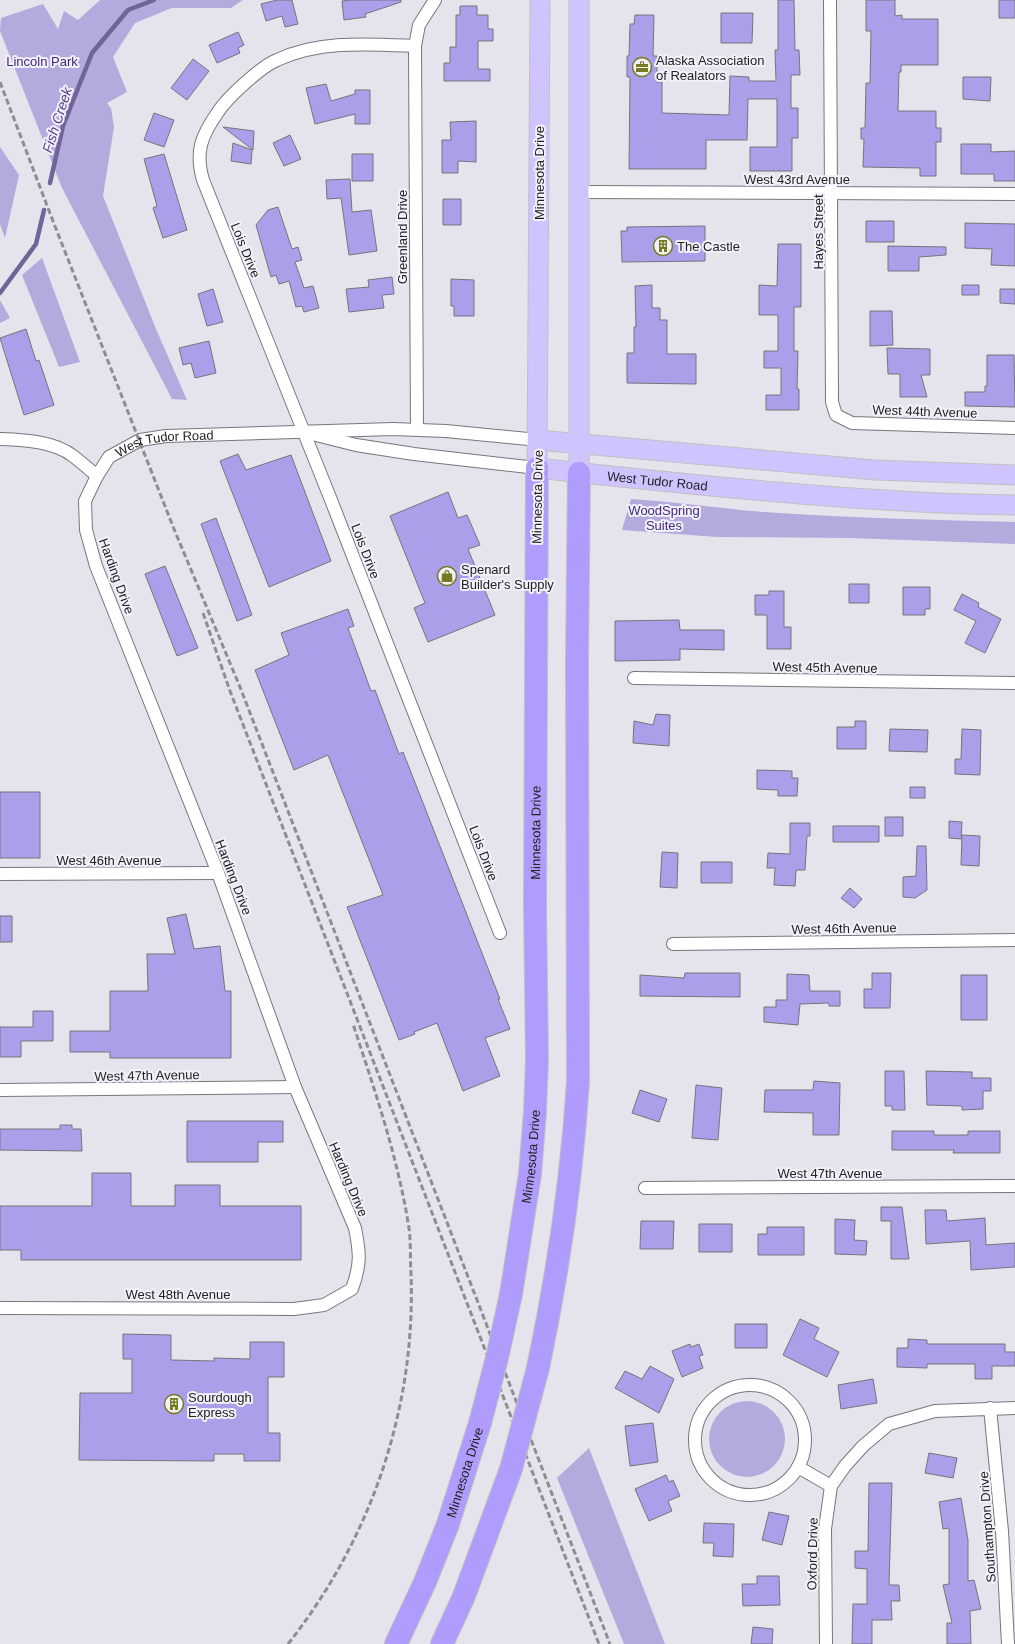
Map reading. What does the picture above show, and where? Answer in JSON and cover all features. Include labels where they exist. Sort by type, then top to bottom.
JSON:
[{"type":"highway","name":"Minnesota Drive","points":[[396,1644],[425,1582],[448,1524],[480,1424],[497,1358],[511,1294],[530,1174],[536,1096],[537,468]]},
{"type":"highway","points":[[442,1644],[467,1588],[511,1469],[538,1368],[558,1268],[574,1139],[578,1081],[577,652],[579,473]]},
{"type":"main road","name":"Minnesota Drive","points":[[537,468],[540,0]]},
{"type":"main road","points":[[579,0],[579,473]]},
{"type":"main road","name":"West Tudor Road","points":[[538,440],[875,470],[1015,475]]},
{"type":"main road","name":"West Tudor Road","points":[[537,468],[886,501],[965,505],[1015,505]]},
{"type":"street","name":"Greenland Drive","points":[[417,429],[415,46],[419,25],[435,0]]},
{"type":"street","name":"Hayes Street","points":[[830,0],[832,402],[836,415]]},
{"type":"street","name":"Lois Drive","points":[[415,46],[350,44],[327,46],[299,52],[276,60],[257,72],[221,107],[208,127],[201,144],[199,156],[200,168],[203,180],[500,933]]},
{"type":"street","name":"West 43rd Avenue","points":[[579,192],[1015,194]]},
{"type":"street","name":"West 44th Avenue","points":[[836,415],[852,423],[1015,428]]},
{"type":"street","name":"West Tudor Road","points":[[97,476],[109,457],[140,440],[166,436],[417,429],[538,440]]},
{"type":"street","name":"West Tudor Road","points":[[303,431],[356,445],[414,454],[537,468]]},
{"type":"street","points":[[0,439],[28,440],[47,444],[71,454],[97,476]]},
{"type":"street","name":"Harding Drive","points":[[97,476],[85,501],[86,530],[96,566],[218,873],[295,1087],[355,1228],[360,1250],[359,1271],[352,1289]]},
{"type":"street","name":"West 45th Avenue","points":[[634,678],[1015,683]]},
{"type":"street","name":"West 46th Avenue","points":[[0,874],[218,873]]},
{"type":"street","name":"West 46th Avenue","points":[[673,944],[1015,940]]},
{"type":"street","name":"West 47th Avenue","points":[[0,1090],[295,1087]]},
{"type":"street","name":"West 47th Avenue","points":[[645,1188],[1015,1186]]},
{"type":"street","name":"West 48th Avenue","points":[[0,1308],[294,1309],[324,1305],[352,1289]]},
{"type":"street","points":[[743,1386],[760,1386],[777,1392],[790,1402],[800,1417],[805,1433],[804,1451],[798,1467],[788,1480],[768,1492],[757,1495],[740,1494],[723,1488],[710,1478],[700,1464],[695,1447],[696,1430],[702,1414],[712,1400],[727,1390],[743,1386]]},
{"type":"street","name":"Southampton Drive","points":[[990,1408],[1002,1531],[1008,1644]]},
{"type":"street","name":"Oxford Drive","points":[[826,1644],[825,1529],[831,1486],[845,1466],[863,1446],[889,1424],[935,1411],[1015,1408]]},
{"type":"street","points":[[798,1467],[831,1486]]},
{"type":"green space","name":"Lincoln Park","points":[[100,0],[243,0],[231,8],[172,8],[135,23],[113,57],[127,92],[107,103],[111,108],[114,127],[103,196],[156,329],[187,400],[172,399],[62,188],[0,31],[1,18],[43,4],[58,29],[64,11],[78,20]]},
{"type":"green space","points":[[0,147],[19,175],[5,238],[0,224]]},
{"type":"green space","points":[[42,258],[80,362],[59,367],[22,275]]},
{"type":"green space","points":[[0,300],[10,318],[0,323]]},
{"type":"green space","name":"WoodSpring Suites","points":[[631,499],[779,513],[867,518],[1015,522],[1015,544],[850,538],[717,537],[622,530]]},
{"type":"green space","points":[[747,1401],[762,1404],[774,1412],[782,1424],[785,1439],[782,1454],[774,1466],[762,1474],[747,1477],[732,1474],[720,1466],[712,1454],[709,1439],[712,1424],[720,1412],[732,1404]]},
{"type":"green space","points":[[589,1448],[665,1644],[624,1644],[557,1478]]},
{"type":"building","points":[[277,0],[292,0],[298,24],[285,27],[282,16],[266,21],[261,4]]},
{"type":"building","points":[[401,0],[401,2],[365,14],[366,17],[344,20],[342,1]]},
{"type":"building","points":[[778,0],[794,0],[795,50],[799,50],[800,75],[791,75],[791,108],[798,108],[798,138],[792,138],[792,171],[750,171],[750,147],[777,147],[777,99],[748,99],[747,140],[706,140],[706,169],[629,169],[630,77],[627,77],[627,56],[629,56],[630,24],[634,24],[635,15],[654,15],[653,56],[657,56],[657,82],[662,82],[662,113],[729,115],[730,76],[749,77],[749,81],[776,81],[775,50],[778,50]]},
{"type":"building","points":[[866,0],[895,0],[895,16],[902,15],[902,19],[938,19],[938,65],[901,65],[901,72],[899,72],[898,111],[936,111],[936,128],[941,128],[941,142],[936,142],[936,176],[920,176],[920,168],[863,167],[864,139],[861,139],[861,128],[865,128],[866,83],[870,83],[871,31],[866,31]]},
{"type":"building","points":[[999,0],[1015,0],[1015,18],[999,18]]},
{"type":"building","points":[[460,6],[477,6],[477,15],[488,15],[488,29],[493,29],[493,41],[478,41],[478,69],[490,69],[490,81],[444,81],[444,63],[450,63],[450,47],[456,47],[456,15],[460,15]]},
{"type":"building","points":[[721,13],[753,13],[752,43],[721,43]]},
{"type":"building","points":[[238,32],[244,45],[238,48],[240,53],[217,63],[209,45]]},
{"type":"building","points":[[193,59],[209,71],[187,100],[171,88]]},
{"type":"building","points":[[963,77],[991,77],[990,101],[963,99]]},
{"type":"building","points":[[326,84],[331,101],[355,94],[355,90],[370,90],[370,124],[355,124],[355,114],[315,124],[306,88]]},
{"type":"building","points":[[154,113],[174,120],[164,147],[144,140]]},
{"type":"building","points":[[476,121],[476,162],[458,161],[458,173],[442,173],[442,140],[451,140],[450,122]]},
{"type":"building","points":[[223,127],[254,131],[253,150]]},
{"type":"building","points":[[290,135],[301,159],[284,166],[273,143]]},
{"type":"building","points":[[233,143],[252,150],[251,164],[231,161]]},
{"type":"building","points":[[961,144],[991,144],[991,152],[1015,151],[1015,181],[994,181],[994,174],[961,174]]},
{"type":"building","points":[[164,154],[187,230],[163,238],[153,208],[157,206],[144,159]]},
{"type":"building","points":[[352,154],[373,154],[373,181],[352,181]]},
{"type":"building","points":[[350,179],[352,212],[371,210],[377,251],[349,255],[341,198],[327,199],[326,180]]},
{"type":"building","points":[[443,199],[461,199],[461,225],[443,225]]},
{"type":"building","points":[[278,207],[292,249],[298,247],[302,260],[295,262],[304,288],[313,286],[319,308],[304,312],[302,306],[296,307],[289,281],[279,284],[276,275],[271,277],[256,225],[268,210]]},
{"type":"building","points":[[866,221],[894,221],[894,242],[866,242]]},
{"type":"building","points":[[965,223],[1015,224],[1015,266],[991,265],[992,249],[965,248]]},
{"type":"building","name":"The Castle","points":[[705,226],[705,261],[622,262],[621,231],[627,231],[627,227]]},
{"type":"building","points":[[778,244],[801,244],[801,307],[794,307],[794,351],[798,351],[797,389],[799,389],[799,410],[766,410],[766,395],[781,395],[781,368],[764,368],[764,351],[778,351],[778,315],[759,315],[759,285],[777,286]]},
{"type":"building","points":[[888,246],[946,247],[946,255],[919,257],[919,271],[888,271]]},
{"type":"building","points":[[392,277],[394,294],[382,295],[384,308],[349,312],[346,289],[369,287],[368,280]]},
{"type":"building","points":[[451,279],[474,280],[474,316],[454,316],[454,306],[451,306]]},
{"type":"building","points":[[652,285],[652,308],[660,308],[660,320],[667,320],[667,354],[696,354],[696,384],[627,383],[627,353],[634,353],[634,327],[636,327],[635,286]]},
{"type":"building","points":[[962,285],[979,285],[979,295],[962,295]]},
{"type":"building","points":[[213,289],[223,322],[207,326],[198,294]]},
{"type":"building","points":[[1000,289],[1015,289],[1015,304],[1000,303]]},
{"type":"building","points":[[870,311],[892,311],[893,345],[870,346]]},
{"type":"building","points":[[26,329],[36,361],[39,360],[54,405],[24,415],[0,338]]},
{"type":"building","points":[[209,341],[216,373],[195,378],[191,363],[183,365],[179,348]]},
{"type":"building","points":[[887,348],[930,349],[930,375],[921,375],[927,397],[900,397],[900,374],[888,374]]},
{"type":"building","points":[[987,355],[1014,355],[1015,407],[965,406],[965,392],[985,392],[985,386],[987,386]]},
{"type":"building","points":[[238,454],[246,470],[291,455],[331,561],[269,587],[220,461]]},
{"type":"building","name":"Spenard Builder's Supply","points":[[448,492],[458,518],[467,515],[480,545],[468,549],[495,615],[428,642],[414,608],[425,603],[390,516]]},
{"type":"building","points":[[216,518],[252,615],[237,621],[201,524]]},
{"type":"building","points":[[165,566],[198,648],[177,656],[145,574]]},
{"type":"building","points":[[849,584],[869,584],[869,603],[849,603]]},
{"type":"building","points":[[903,587],[930,587],[930,609],[925,609],[925,615],[903,615]]},
{"type":"building","points":[[769,591],[784,591],[784,627],[791,627],[791,649],[767,649],[767,615],[755,615],[755,595],[769,595]]},
{"type":"building","points":[[962,594],[979,603],[978,607],[1001,619],[985,653],[965,643],[976,621],[954,610]]},
{"type":"building","points":[[348,609],[354,626],[348,628],[371,691],[375,690],[399,754],[403,752],[500,999],[498,999],[510,1029],[485,1038],[500,1076],[463,1091],[437,1023],[399,1040],[347,907],[383,895],[328,755],[294,770],[255,670],[289,655],[281,633]]},
{"type":"building","points":[[679,620],[680,630],[724,630],[724,650],[680,649],[680,660],[615,661],[615,621]]},
{"type":"building","points":[[656,714],[670,715],[669,746],[633,743],[634,721],[653,725]]},
{"type":"building","points":[[855,721],[866,721],[866,749],[837,749],[837,727],[855,727]]},
{"type":"building","points":[[890,729],[928,730],[927,752],[889,751]]},
{"type":"building","points":[[962,729],[981,730],[980,775],[955,774],[955,759],[961,759]]},
{"type":"building","points":[[757,770],[792,771],[792,778],[798,778],[797,796],[778,796],[778,790],[757,789]]},
{"type":"building","points":[[910,787],[925,787],[925,798],[910,798]]},
{"type":"building","points":[[0,792],[40,792],[40,858],[0,858]]},
{"type":"building","points":[[885,817],[903,817],[903,836],[885,836]]},
{"type":"building","points":[[949,821],[962,822],[961,839],[949,838]]},
{"type":"building","points":[[790,823],[810,823],[810,836],[807,836],[805,870],[796,870],[795,886],[774,885],[775,868],[767,868],[768,853],[790,854]]},
{"type":"building","points":[[833,826],[879,826],[879,842],[833,842]]},
{"type":"building","points":[[962,835],[980,836],[979,866],[961,865]]},
{"type":"building","points":[[917,846],[926,846],[927,890],[915,898],[903,897],[903,877],[916,876]]},
{"type":"building","points":[[662,852],[678,853],[677,888],[660,887]]},
{"type":"building","points":[[701,862],[732,862],[732,883],[701,883]]},
{"type":"building","points":[[850,888],[862,899],[854,908],[841,898]]},
{"type":"building","points":[[186,914],[194,949],[220,946],[225,991],[231,991],[231,1058],[110,1058],[110,1052],[70,1052],[70,1031],[110,1031],[110,991],[148,991],[147,954],[175,954],[167,918]]},
{"type":"building","points":[[0,916],[12,916],[12,942],[0,942]]},
{"type":"building","points":[[685,973],[740,973],[740,997],[640,996],[640,975],[684,978]]},
{"type":"building","points":[[872,973],[891,973],[890,1008],[864,1008],[864,989],[872,989]]},
{"type":"building","points":[[787,974],[809,975],[810,991],[840,991],[840,1006],[829,1006],[829,1003],[800,1004],[798,1025],[764,1022],[764,1007],[776,1007],[776,1000],[787,1000]]},
{"type":"building","points":[[961,975],[987,975],[987,1020],[961,1020]]},
{"type":"building","points":[[33,1011],[53,1011],[53,1041],[21,1041],[21,1057],[0,1057],[0,1027],[33,1027]]},
{"type":"building","points":[[885,1071],[904,1071],[905,1110],[892,1110],[892,1106],[885,1106]]},
{"type":"building","points":[[926,1071],[972,1072],[972,1078],[991,1078],[991,1091],[983,1091],[983,1109],[962,1110],[962,1106],[927,1105]]},
{"type":"building","points":[[814,1081],[840,1083],[839,1135],[813,1135],[813,1113],[764,1112],[765,1090],[813,1090]]},
{"type":"building","points":[[696,1085],[722,1088],[718,1140],[692,1138]]},
{"type":"building","points":[[640,1090],[667,1099],[659,1122],[632,1113]]},
{"type":"building","points":[[187,1121],[283,1121],[283,1142],[258,1142],[258,1162],[187,1162]]},
{"type":"building","points":[[60,1125],[72,1125],[72,1129],[81,1129],[82,1151],[0,1150],[0,1129],[60,1129]]},
{"type":"building","points":[[892,1131],[934,1131],[934,1135],[968,1135],[968,1131],[1000,1131],[1000,1153],[953,1153],[954,1150],[892,1150]]},
{"type":"building","points":[[92,1173],[131,1173],[131,1206],[175,1206],[175,1185],[220,1185],[220,1206],[301,1206],[301,1260],[21,1260],[21,1250],[0,1250],[0,1206],[92,1206]]},
{"type":"building","points":[[881,1207],[902,1207],[909,1259],[891,1259],[891,1221],[881,1221]]},
{"type":"building","points":[[925,1210],[946,1210],[947,1221],[985,1218],[986,1245],[1015,1243],[1015,1267],[971,1270],[970,1241],[926,1244]]},
{"type":"building","points":[[835,1219],[855,1220],[854,1240],[867,1241],[866,1255],[835,1254]]},
{"type":"building","points":[[641,1221],[674,1221],[673,1249],[640,1249]]},
{"type":"building","points":[[699,1224],[732,1224],[732,1252],[699,1252]]},
{"type":"building","points":[[767,1227],[804,1227],[804,1255],[758,1255],[758,1234],[767,1234]]},
{"type":"building","points":[[800,1319],[819,1328],[814,1339],[839,1352],[827,1377],[783,1355]]},
{"type":"building","points":[[735,1324],[767,1324],[767,1348],[735,1348]]},
{"type":"building","name":"Sourdough Express","points":[[123,1334],[171,1335],[171,1360],[214,1361],[214,1358],[250,1359],[250,1342],[284,1342],[284,1377],[268,1377],[268,1433],[280,1433],[280,1461],[244,1461],[244,1454],[214,1454],[214,1461],[79,1460],[80,1393],[132,1393],[132,1359],[123,1359]]},
{"type":"building","points":[[908,1339],[927,1340],[927,1344],[1005,1344],[1005,1352],[1015,1352],[1015,1366],[992,1366],[992,1379],[975,1379],[975,1364],[927,1364],[927,1368],[897,1367],[897,1348],[908,1348]]},
{"type":"building","points":[[690,1344],[691,1347],[699,1344],[703,1355],[699,1356],[703,1368],[682,1377],[672,1351]]},
{"type":"building","points":[[650,1366],[674,1379],[659,1413],[615,1388],[625,1371],[642,1379]]},
{"type":"building","points":[[873,1379],[877,1403],[841,1409],[838,1385]]},
{"type":"building","points":[[653,1423],[658,1462],[630,1466],[625,1426]]},
{"type":"building","points":[[929,1453],[957,1458],[953,1478],[925,1473]]},
{"type":"building","points":[[666,1475],[669,1482],[673,1480],[680,1496],[668,1501],[672,1511],[649,1521],[635,1489]]},
{"type":"building","points":[[869,1483],[892,1483],[889,1585],[899,1585],[900,1601],[891,1601],[892,1620],[872,1620],[872,1644],[852,1644],[853,1604],[867,1604],[867,1569],[855,1568],[855,1551],[868,1551]]},
{"type":"building","points":[[961,1498],[968,1540],[968,1581],[974,1580],[981,1609],[970,1611],[971,1644],[947,1644],[947,1623],[952,1623],[943,1585],[949,1584],[949,1528],[943,1529],[939,1502]]},
{"type":"building","points":[[769,1512],[789,1516],[782,1545],[762,1540]]},
{"type":"building","points":[[704,1523],[734,1524],[733,1557],[713,1556],[714,1543],[703,1543]]},
{"type":"building","points":[[757,1576],[779,1576],[780,1605],[743,1606],[742,1584],[757,1584]]},
{"type":"building","points":[[753,1627],[773,1629],[772,1644],[751,1644]]},
{"type":"waterway","name":"Fish Creek","points":[[50,183],[63,126],[92,53],[128,10],[154,0]]},
{"type":"waterway","name":"Fish Creek","points":[[0,293],[36,244],[44,210]]},
{"type":"railway","points":[[0,82],[174,529],[240,687],[610,1644]]},
{"type":"railway","points":[[203,613],[230,691],[599,1644]]},
{"type":"railway","points":[[288,1644],[317,1603],[343,1561],[365,1516],[382,1470],[396,1422],[406,1374],[411,1324],[409,1228],[399,1176],[392,1150],[353,1024]]},
{"type":"place","name":"Alaska Association of Realators","points":[[642,67]]},
{"type":"place","name":"The Castle","points":[[663,246]]},
{"type":"place","name":"Spenard Builder's Supply","points":[[447,576]]},
{"type":"place","name":"Sourdough Express","points":[[174,1404]]}]
